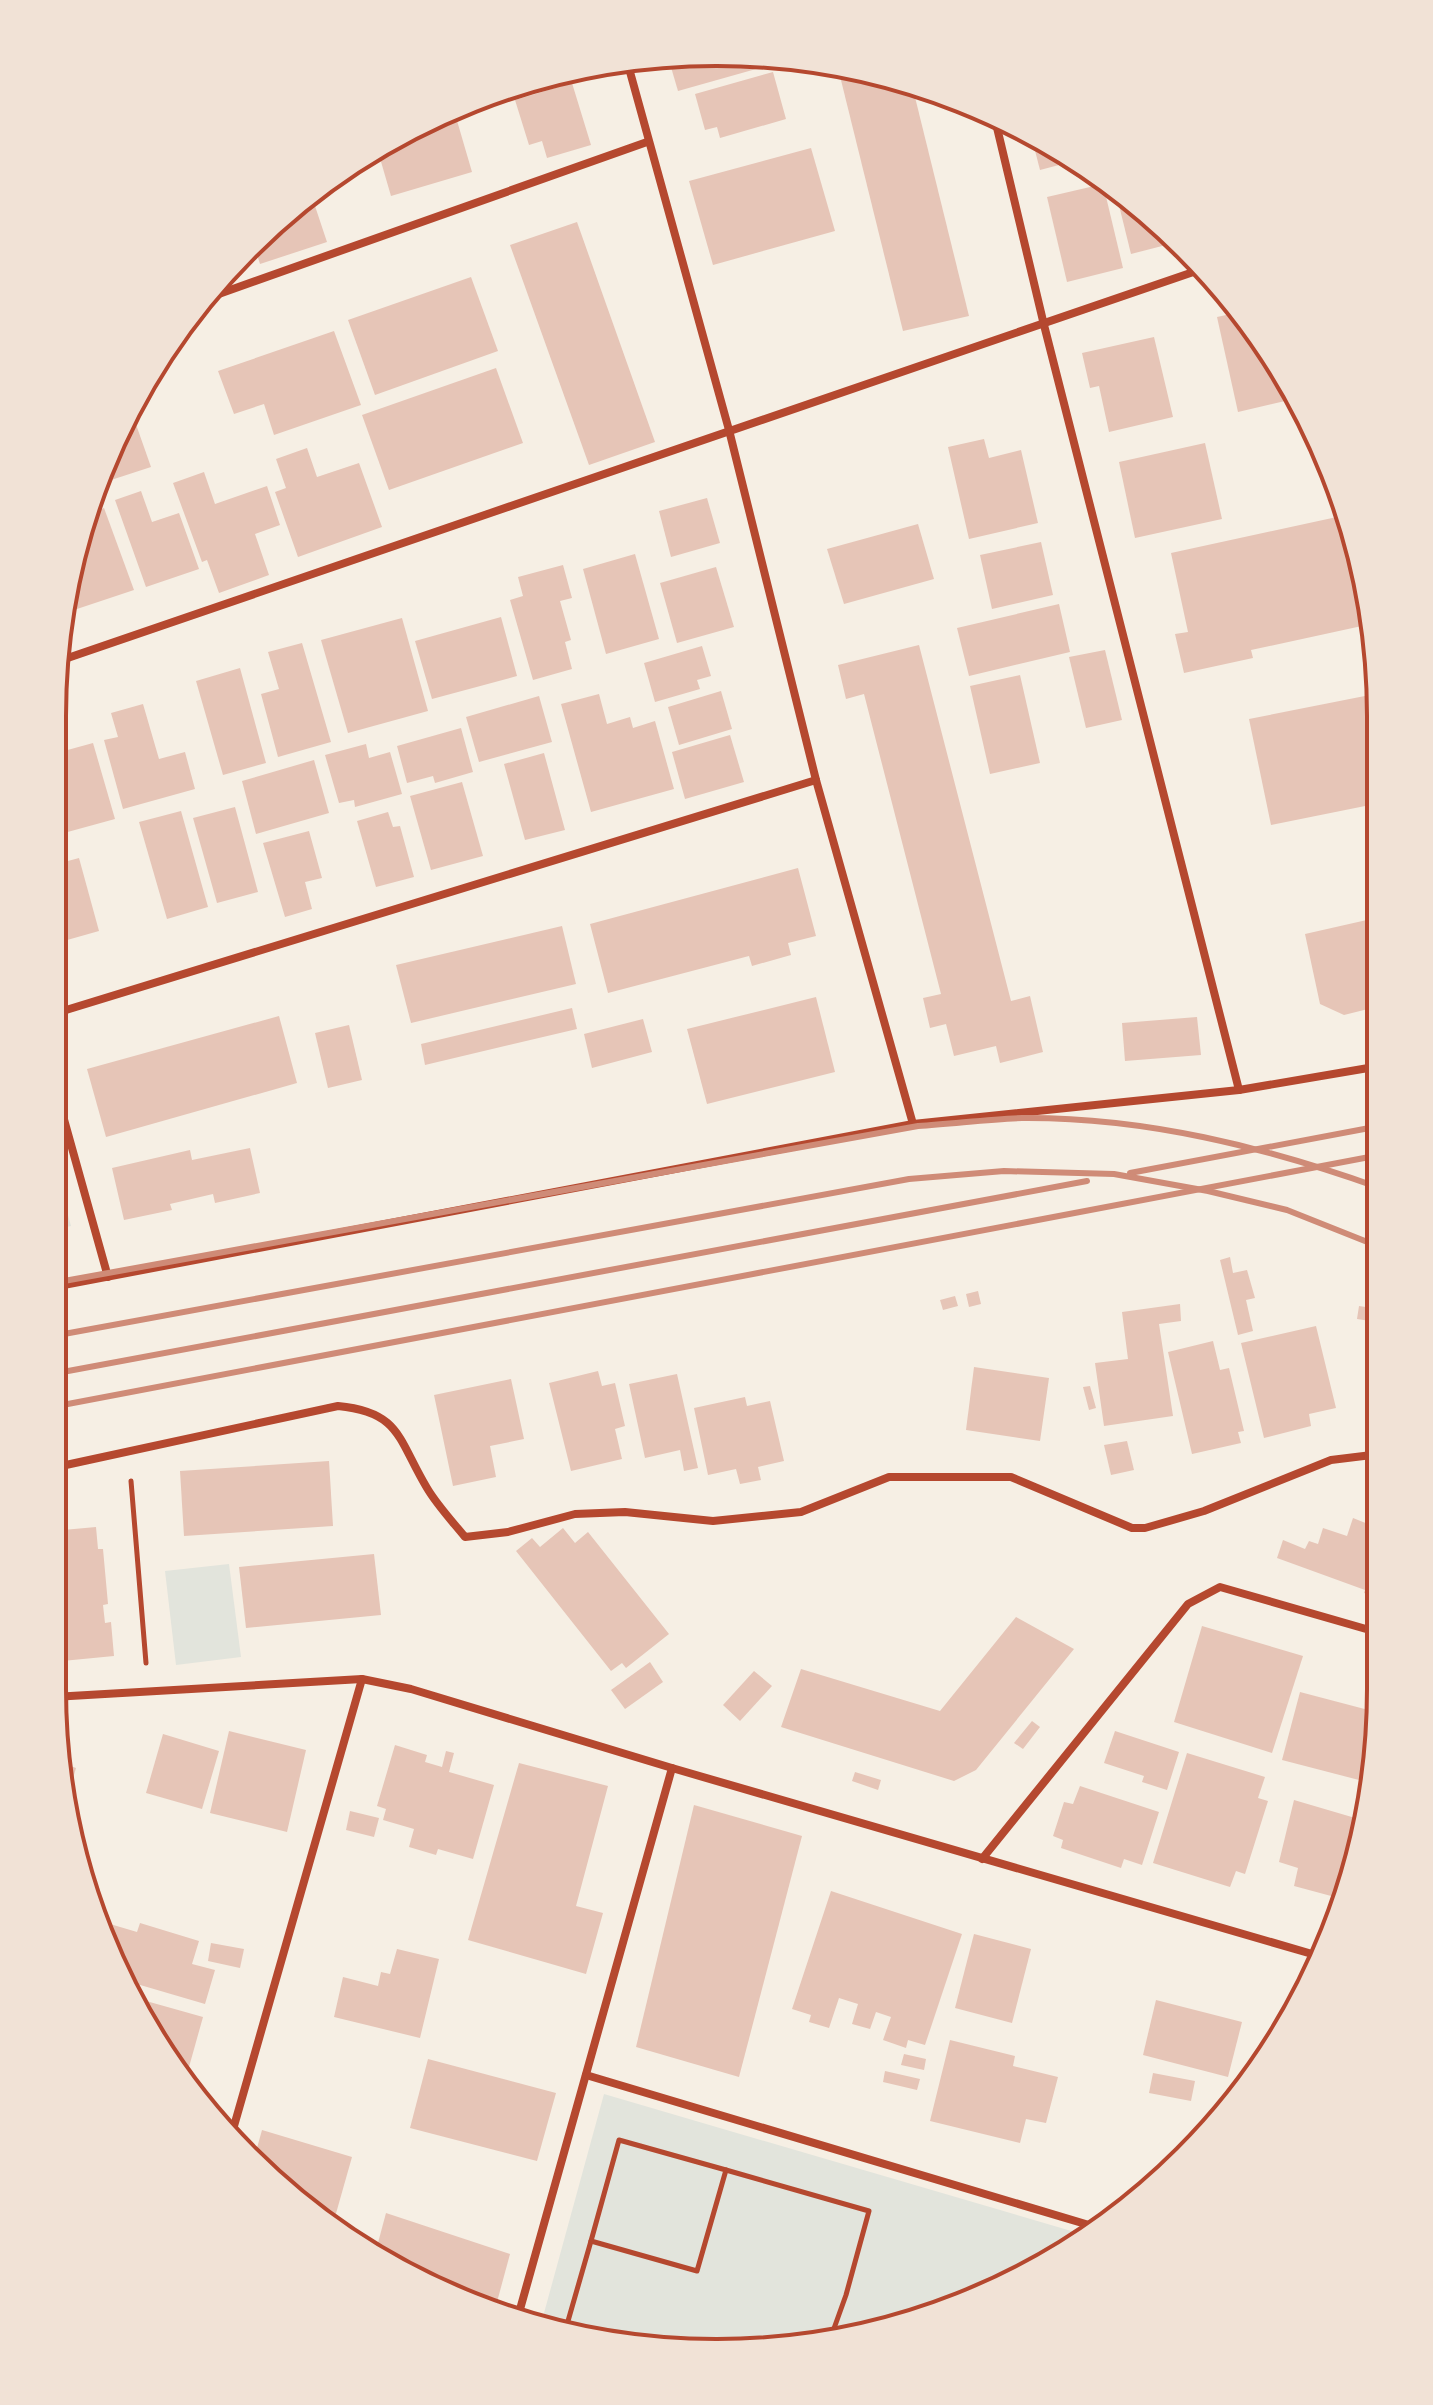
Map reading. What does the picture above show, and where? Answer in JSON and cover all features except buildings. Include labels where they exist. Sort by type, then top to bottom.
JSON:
[{"type":"street","points":[[630,72],[729,430],[816,780],[913,1124]]},
{"type":"street","points":[[998,130],[1044,325],[1239,1090]]},
{"type":"street","points":[[223,292],[647,142]]},
{"type":"street","points":[[69,658],[1191,273]]},
{"type":"street","points":[[66,1010],[816,780]]},
{"type":"street","points":[[66,1285],[913,1124],[1239,1090],[1367,1068]]},
{"type":"street","points":[[66,1127],[108,1277]]},
{"type":"street","points":[[66,1465],[338,1406],[365,1409],[392,1425],[428,1491],[465,1537],[508,1532],[575,1514],[625,1512],[713,1521],[801,1512],[889,1477],[914,1476],[1011,1477],[1132,1528],[1145,1528],[1204,1511],[1331,1460],[1367,1456]]},
{"type":"street","points":[[982,1859],[1188,1604],[1220,1587],[1367,1629]]},
{"type":"street","points":[[234,2125],[362,1679]]},
{"type":"street","points":[[66,1696],[362,1679],[411,1689],[1310,1953]]},
{"type":"street","points":[[520,2308],[672,1768]]},
{"type":"street","points":[[586,2075],[1085,2224]]},
{"type":"path","points":[[128,1451],[149,1691]]},
{"type":"path","points":[[568,2322],[619,2140],[869,2211],[834,2328]]},
{"type":"path","points":[[591,2241],[697,2271],[726,2170]]},
{"type":"shaded area","points":[[66,1208],[71,1226],[66,1227]]},
{"type":"shaded area","points":[[229,1564],[241,1657],[176,1665],[165,1571]]},
{"type":"shaded area","points":[[604,2094],[1074,2232],[1042,2252],[965,2289],[885,2317],[843,2327],[759,2338],[674,2338],[590,2327],[543,2316]]},
{"type":"railway","points":[[66,1281],[918,1126],[996,1119],[1068,1119],[1159,1129],[1249,1148],[1367,1183]]},
{"type":"railway","points":[[1130,1173],[1367,1128]]},
{"type":"railway","points":[[66,1404],[1367,1157]]},
{"type":"railway","points":[[66,1334],[909,1179],[1004,1171],[1114,1174],[1208,1191],[1287,1210],[1367,1242]]},
{"type":"railway","points":[[66,1371],[1087,1181]]}]
